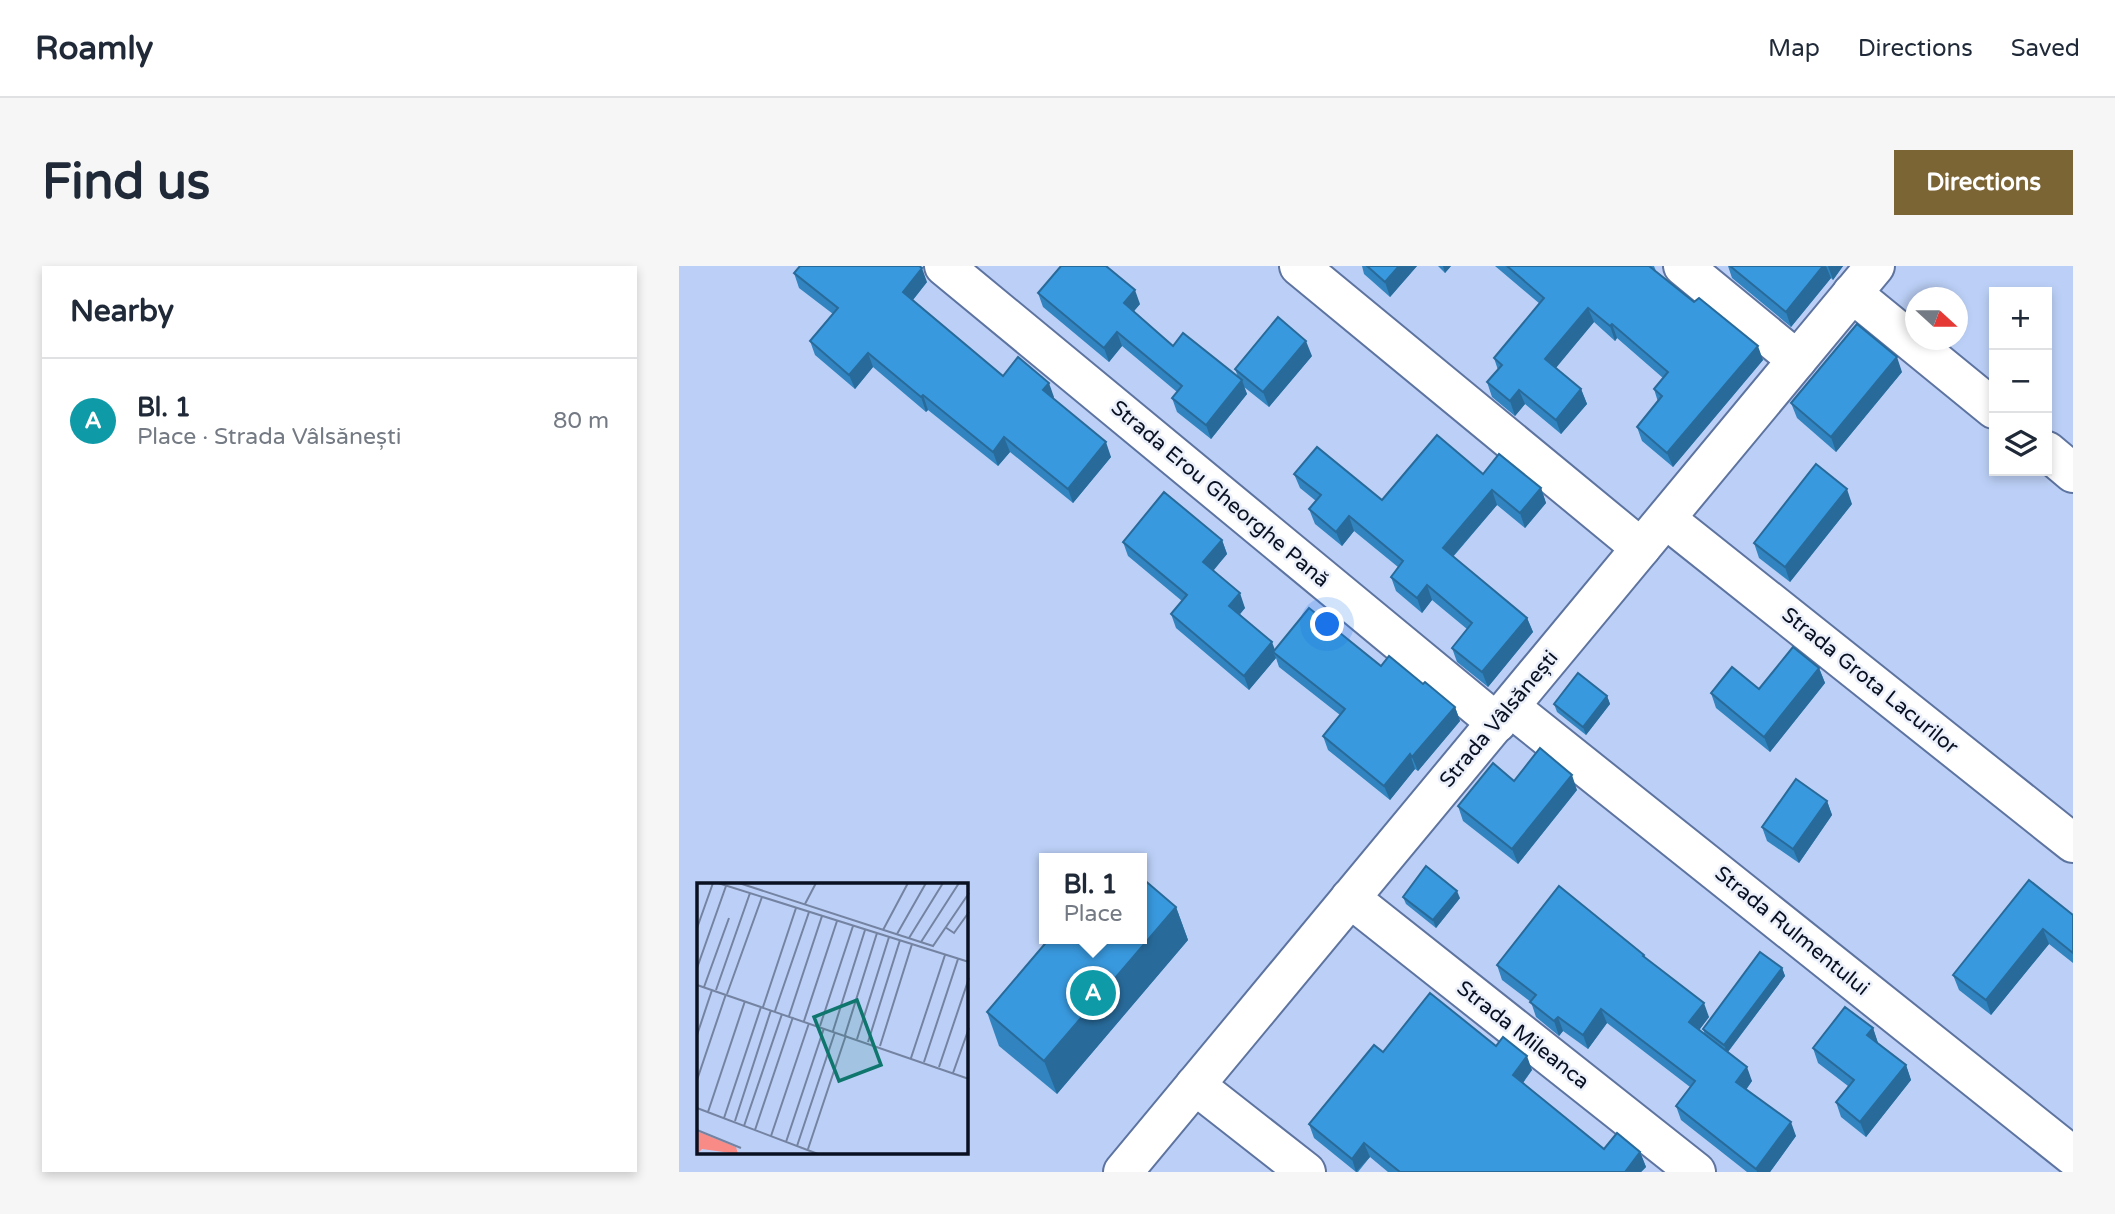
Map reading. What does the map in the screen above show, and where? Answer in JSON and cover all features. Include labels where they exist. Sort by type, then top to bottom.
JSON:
[{"type":"street","name":"Strada Erou Gheorghe Pană","points":[[944,266],[1504,715]]},
{"type":"street","points":[[1299,266],[1641,548]]},
{"type":"street","points":[[1683,266],[1797,360]]},
{"type":"street","name":"Strada Vâlsănești","points":[[1123,1172],[1863,280]]},
{"type":"street","points":[[1863,280],[1989,404]]},
{"type":"street","points":[[2052,456],[2073,473]]},
{"type":"street","name":"Strada Grota Lacurilor","points":[[1667,519],[2073,843]]},
{"type":"street","name":"Strada Rulmentului","points":[[1504,715],[2073,1156]]},
{"type":"street","name":"Strada Mileanca","points":[[1350,898],[1696,1172]]},
{"type":"street","points":[[1195,1085],[1306,1172]]},
{"type":"building","points":[[800,266],[919,266],[922,268],[903,292],[1003,376],[1018,357],[1049,383],[1043,390],[1106,442],[1068,489],[1004,437],[993,452],[868,353],[849,375],[810,341],[838,308],[794,273]]},
{"type":"building","points":[[1061,266],[1106,266],[1135,290],[1124,303],[1173,346],[1183,333],[1242,380],[1206,425],[1172,398],[1182,386],[1117,332],[1104,348],[1038,293]]},
{"type":"building","points":[[1367,266],[1399,266],[1385,282]]},
{"type":"building","points":[[1507,266],[1649,266],[1694,302],[1699,298],[1758,346],[1667,453],[1637,427],[1662,396],[1654,389],[1668,372],[1612,324],[1610,326],[1588,308],[1545,359],[1581,389],[1556,420],[1519,390],[1510,401],[1487,382],[1502,365],[1494,358],[1544,298]]},
{"type":"building","points":[[1730,266],[1823,266],[1786,312]]},
{"type":"building","points":[[1278,317],[1306,341],[1263,392],[1235,369]]},
{"type":"building","points":[[1857,324],[1897,357],[1831,437],[1791,403]]},
{"type":"building","points":[[1437,435],[1483,474],[1499,454],[1541,488],[1520,513],[1492,490],[1443,548],[1527,618],[1482,672],[1452,648],[1472,623],[1427,585],[1417,598],[1391,577],[1403,561],[1349,516],[1336,532],[1309,509],[1321,495],[1294,474],[1317,447],[1382,500]]},
{"type":"building","points":[[1816,464],[1847,489],[1785,567],[1754,543]]},
{"type":"building","points":[[1164,492],[1222,540],[1203,562],[1240,593],[1229,606],[1272,642],[1244,676],[1171,614],[1187,595],[1123,542]]},
{"type":"building","points":[[1309,608],[1381,666],[1389,656],[1455,707],[1384,786],[1323,736],[1345,709],[1273,652]]},
{"type":"building","points":[[1793,647],[1819,668],[1764,737],[1711,693],[1732,667],[1759,689]]},
{"type":"building","points":[[1578,673],[1607,696],[1583,727],[1554,704]]},
{"type":"building","points":[[1540,748],[1572,775],[1512,849],[1458,806],[1493,763],[1514,781]]},
{"type":"building","points":[[1796,779],[1827,801],[1793,849],[1762,827]]},
{"type":"building","points":[[1426,866],[1457,891],[1433,920],[1403,897]]},
{"type":"building","points":[[2029,880],[2073,915],[2073,953],[2043,929],[1986,1000],[1953,975]]},
{"type":"building","points":[[1147,882],[1176,907],[1147,941]]},
{"type":"building","points":[[1559,886],[1704,1003],[1689,1022],[1747,1067],[1736,1082],[1791,1122],[1756,1169],[1676,1106],[1695,1081],[1601,1009],[1583,1035],[1558,1017],[1554,1021],[1530,1002],[1536,995],[1497,965]]},
{"type":"building","points":[[1045,944],[1144,944],[1044,1061],[987,1012]]},
{"type":"building","points":[[1760,952],[1782,968],[1724,1045],[1703,1029]]},
{"type":"building","points":[[1430,993],[1496,1046],[1503,1037],[1527,1056],[1513,1075],[1604,1149],[1617,1133],[1640,1152],[1625,1172],[1400,1172],[1364,1143],[1352,1159],[1309,1124],[1374,1045],[1383,1052]]},
{"type":"building","points":[[1845,1007],[1873,1028],[1867,1035],[1906,1065],[1860,1122],[1836,1102],[1854,1080],[1813,1048]]},
{"type":"place","name":"Bl. 1","points":[[1093,993]]}]
